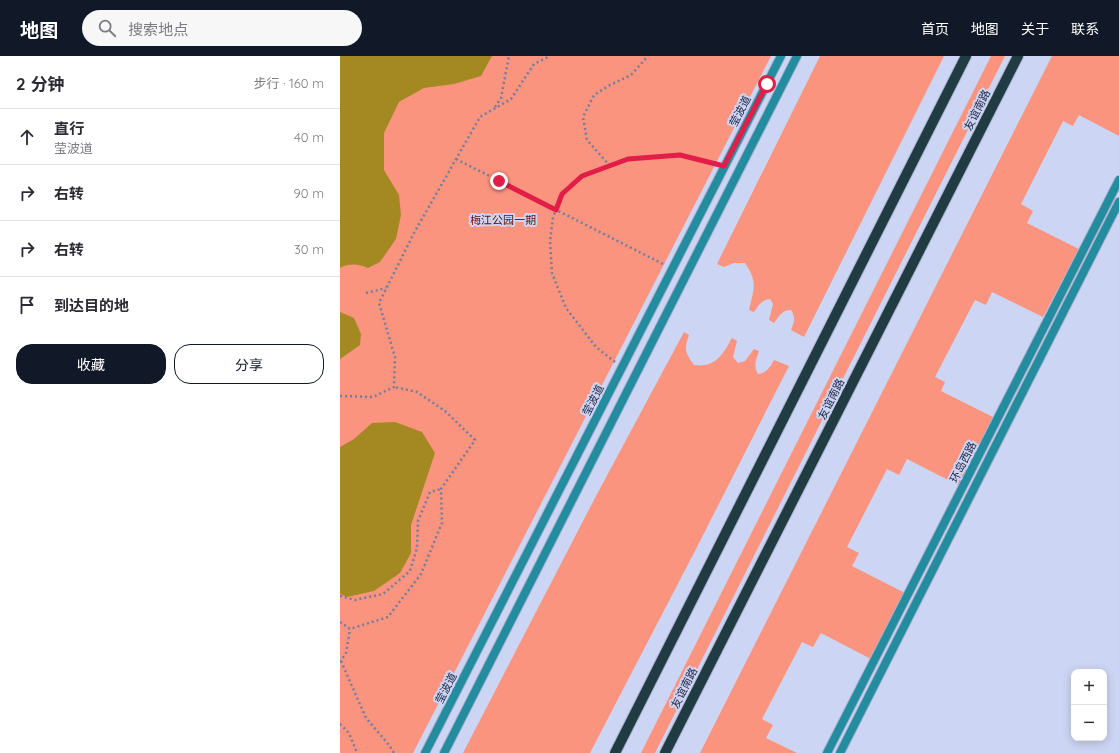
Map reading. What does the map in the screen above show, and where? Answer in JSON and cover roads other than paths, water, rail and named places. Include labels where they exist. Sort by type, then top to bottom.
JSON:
[{"type":"main road","points":[[614,753],[966,56]]},
{"type":"main road","name":"友谊南路","points":[[665,753],[1018,56]]},
{"type":"street","name":"莹波道","points":[[425,753],[781,56]]},
{"type":"street","points":[[444,753],[797,56]]},
{"type":"street","name":"环岛西路","points":[[827,753],[1119,180]]},
{"type":"street","name":"环岛西路","points":[[840,753],[1119,202]]},
{"type":"park label","name":"梅江公园一期","points":[[503,220]]}]
